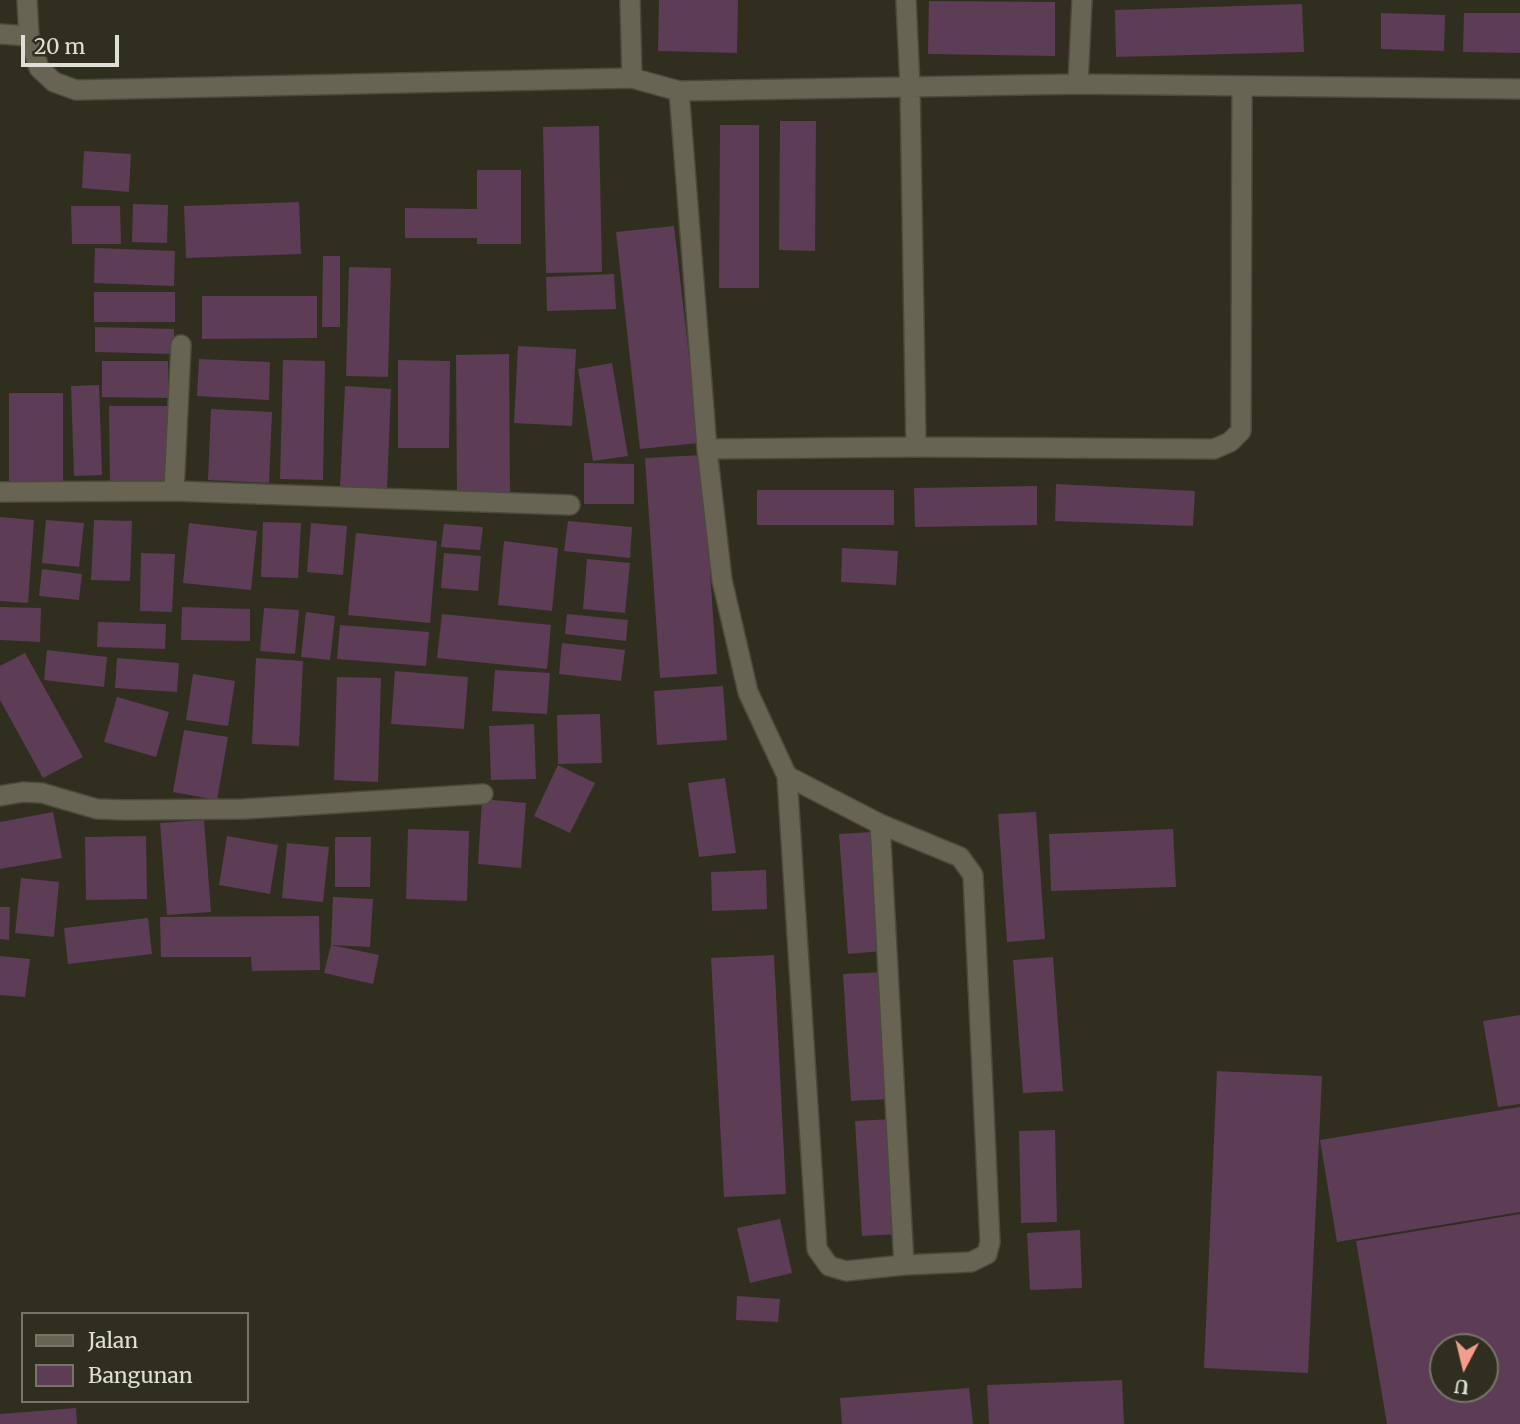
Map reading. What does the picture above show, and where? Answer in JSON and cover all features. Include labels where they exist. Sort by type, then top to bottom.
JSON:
[{"type":"street","points":[[27,0],[29,36],[39,68],[54,82],[76,90],[632,78],[679,91],[1078,84],[1520,89]]},
{"type":"street","points":[[630,0],[632,78]]},
{"type":"street","points":[[906,0],[916,447]]},
{"type":"street","points":[[1078,84],[1083,0]]},
{"type":"street","points":[[0,34],[29,36]]},
{"type":"street","points":[[706,449],[1214,449],[1230,442],[1241,431],[1242,86]]},
{"type":"street","points":[[679,91],[706,449],[722,580],[748,692],[787,776],[817,1249],[829,1266],[846,1271],[971,1262],[987,1254],[990,1242],[972,875],[960,857],[880,824],[787,776]]},
{"type":"street","points":[[174,491],[181,345]]},
{"type":"street","points":[[0,492],[174,491],[570,505]]},
{"type":"street","points":[[0,796],[23,792],[42,793],[97,809],[125,810],[244,809],[483,793]]},
{"type":"street","points":[[880,824],[904,1265]]},
{"type":"building","points":[[659,0],[738,0],[737,53],[658,51]]},
{"type":"building","points":[[929,1],[1055,2],[1055,56],[928,54]]},
{"type":"building","points":[[1302,4],[1304,52],[1116,57],[1115,10]]},
{"type":"building","points":[[1381,13],[1445,15],[1444,51],[1381,49]]},
{"type":"building","points":[[1464,13],[1520,13],[1520,53],[1463,52]]},
{"type":"building","points":[[780,121],[816,121],[815,251],[779,250]]},
{"type":"building","points":[[720,125],[759,125],[759,288],[719,288]]},
{"type":"building","points":[[599,126],[602,272],[546,273],[543,127]]},
{"type":"building","points":[[84,151],[131,154],[129,192],[82,188]]},
{"type":"building","points":[[477,170],[521,170],[521,244],[477,244],[477,238],[405,238],[405,208],[477,209]]},
{"type":"building","points":[[299,202],[301,254],[186,258],[184,206]]},
{"type":"building","points":[[133,204],[168,205],[167,243],[132,242]]},
{"type":"building","points":[[71,206],[120,206],[121,244],[72,244]]},
{"type":"building","points":[[674,226],[699,443],[640,449],[616,232]]},
{"type":"building","points":[[95,248],[175,251],[174,286],[94,283]]},
{"type":"building","points":[[323,256],[340,256],[340,327],[322,327]]},
{"type":"building","points":[[349,267],[391,268],[388,377],[346,376]]},
{"type":"building","points":[[614,274],[616,309],[547,311],[546,277]]},
{"type":"building","points":[[94,292],[175,292],[175,322],[94,322]]},
{"type":"building","points":[[202,296],[317,296],[317,338],[202,339]]},
{"type":"building","points":[[95,327],[174,329],[174,354],[95,352]]},
{"type":"building","points":[[518,346],[576,349],[572,426],[514,423]]},
{"type":"building","points":[[509,354],[510,493],[457,494],[456,355]]},
{"type":"building","points":[[199,359],[270,362],[269,400],[197,396]]},
{"type":"building","points":[[283,360],[325,361],[323,480],[280,479]]},
{"type":"building","points":[[398,360],[450,361],[449,448],[398,448]]},
{"type":"building","points":[[102,361],[168,361],[168,398],[102,397]]},
{"type":"building","points":[[612,363],[628,456],[593,461],[578,369]]},
{"type":"building","points":[[99,385],[102,475],[74,476],[71,386]]},
{"type":"building","points":[[345,386],[391,389],[387,489],[340,487]]},
{"type":"building","points":[[9,393],[63,393],[63,482],[9,482]]},
{"type":"building","points":[[109,406],[168,406],[169,488],[110,489]]},
{"type":"building","points":[[211,409],[272,412],[269,483],[208,480]]},
{"type":"building","points":[[702,455],[717,674],[660,678],[645,458]]},
{"type":"building","points":[[584,463],[634,464],[634,504],[584,504]]},
{"type":"building","points":[[1056,484],[1195,491],[1193,526],[1055,521]]},
{"type":"building","points":[[1037,486],[1037,525],[915,527],[914,488]]},
{"type":"building","points":[[757,490],[894,490],[894,525],[757,525]]},
{"type":"building","points":[[0,517],[34,520],[28,603],[0,601]]},
{"type":"building","points":[[46,520],[84,523],[79,567],[42,563]]},
{"type":"building","points":[[94,520],[132,521],[130,581],[91,580]]},
{"type":"building","points":[[568,521],[632,527],[630,558],[564,551]]},
{"type":"building","points":[[263,522],[301,523],[298,578],[261,577]]},
{"type":"building","points":[[189,523],[257,531],[251,590],[183,583]]},
{"type":"building","points":[[311,523],[347,526],[343,575],[307,572]]},
{"type":"building","points":[[444,524],[483,527],[480,550],[441,547]]},
{"type":"building","points":[[356,533],[437,541],[430,623],[348,615]]},
{"type":"building","points":[[504,541],[558,548],[552,611],[498,605]]},
{"type":"building","points":[[842,548],[898,551],[896,585],[841,582]]},
{"type":"building","points":[[141,553],[175,554],[172,612],[140,611]]},
{"type":"building","points":[[444,553],[481,556],[478,591],[441,588]]},
{"type":"building","points":[[587,559],[630,563],[625,613],[583,609]]},
{"type":"building","points":[[42,569],[82,574],[79,600],[39,596]]},
{"type":"building","points":[[0,607],[41,608],[40,642],[0,640]]},
{"type":"building","points":[[182,607],[250,609],[250,641],[181,640]]},
{"type":"building","points":[[264,608],[299,610],[295,654],[260,651]]},
{"type":"building","points":[[306,612],[335,616],[330,660],[301,657]]},
{"type":"building","points":[[442,614],[551,625],[547,669],[437,658]]},
{"type":"building","points":[[567,614],[628,620],[626,641],[565,634]]},
{"type":"building","points":[[98,622],[166,624],[165,649],[97,647]]},
{"type":"building","points":[[340,625],[429,632],[426,666],[337,659]]},
{"type":"building","points":[[562,643],[625,650],[621,681],[559,674]]},
{"type":"building","points":[[47,650],[107,657],[104,687],[44,680]]},
{"type":"building","points":[[25,653],[83,757],[43,778],[0,700],[0,666]]},
{"type":"building","points":[[117,658],[179,663],[177,692],[115,688]]},
{"type":"building","points":[[256,658],[303,661],[299,746],[252,744]]},
{"type":"building","points":[[495,670],[550,673],[547,714],[492,711]]},
{"type":"building","points":[[395,671],[468,677],[464,729],[391,724]]},
{"type":"building","points":[[193,674],[235,681],[228,726],[186,720]]},
{"type":"building","points":[[337,677],[381,678],[378,782],[334,780]]},
{"type":"building","points":[[723,686],[727,740],[657,745],[654,691]]},
{"type":"building","points":[[117,697],[169,712],[156,757],[104,742]]},
{"type":"building","points":[[600,714],[602,763],[558,764],[557,715]]},
{"type":"building","points":[[534,724],[536,779],[491,780],[489,726]]},
{"type":"building","points":[[184,730],[228,737],[217,800],[173,792]]},
{"type":"building","points":[[558,765],[595,783],[570,833],[534,816]]},
{"type":"building","points":[[725,778],[736,853],[699,857],[688,783]]},
{"type":"building","points":[[482,799],[526,803],[521,868],[478,864]]},
{"type":"building","points":[[53,812],[62,858],[0,869],[0,822]]},
{"type":"building","points":[[1036,812],[1045,939],[1007,942],[998,814]]},
{"type":"building","points":[[204,820],[211,912],[167,915],[160,823]]},
{"type":"building","points":[[408,829],[469,831],[467,901],[406,899]]},
{"type":"building","points":[[1173,829],[1176,887],[1051,891],[1049,834]]},
{"type":"building","points":[[873,832],[882,951],[848,954],[839,834]]},
{"type":"building","points":[[146,836],[147,899],[86,900],[85,837]]},
{"type":"building","points":[[227,836],[278,845],[270,894],[219,885]]},
{"type":"building","points":[[335,837],[371,837],[370,887],[335,887]]},
{"type":"building","points":[[287,843],[329,847],[323,902],[282,898]]},
{"type":"building","points":[[766,870],[767,909],[712,911],[711,872]]},
{"type":"building","points":[[21,878],[59,882],[54,937],[15,933]]},
{"type":"building","points":[[333,897],[373,899],[370,947],[331,945]]},
{"type":"building","points":[[0,907],[10,907],[9,940],[0,939]]},
{"type":"building","points":[[319,916],[320,970],[252,971],[251,957],[161,957],[160,917]]},
{"type":"building","points":[[148,918],[152,954],[68,964],[64,928]]},
{"type":"building","points":[[331,945],[379,955],[373,984],[324,973]]},
{"type":"building","points":[[774,955],[786,1194],[724,1197],[711,958]]},
{"type":"building","points":[[0,956],[30,959],[25,997],[0,995]]},
{"type":"building","points":[[1053,957],[1063,1091],[1023,1093],[1013,960]]},
{"type":"building","points":[[883,972],[891,1099],[851,1101],[843,974]]},
{"type":"building","points":[[1520,1015],[1520,1104],[1498,1107],[1483,1021]]},
{"type":"building","points":[[1217,1071],[1322,1076],[1308,1373],[1204,1368]]},
{"type":"building","points":[[1520,1107],[1520,1212],[1337,1242],[1320,1140]]},
{"type":"building","points":[[893,1119],[899,1234],[862,1236],[855,1121]]},
{"type":"building","points":[[1055,1130],[1057,1222],[1021,1223],[1019,1131]]},
{"type":"building","points":[[1520,1214],[1520,1424],[1387,1424],[1356,1241]]},
{"type":"building","points":[[780,1219],[792,1273],[750,1283],[737,1228]]},
{"type":"building","points":[[1080,1230],[1082,1288],[1030,1290],[1027,1233]]},
{"type":"building","points":[[737,1296],[780,1299],[778,1322],[736,1320]]},
{"type":"building","points":[[1122,1380],[1124,1424],[989,1424],[987,1385]]},
{"type":"building","points":[[969,1388],[973,1424],[842,1424],[840,1398]]},
{"type":"building","points":[[76,1408],[77,1424],[0,1424],[0,1414]]}]
